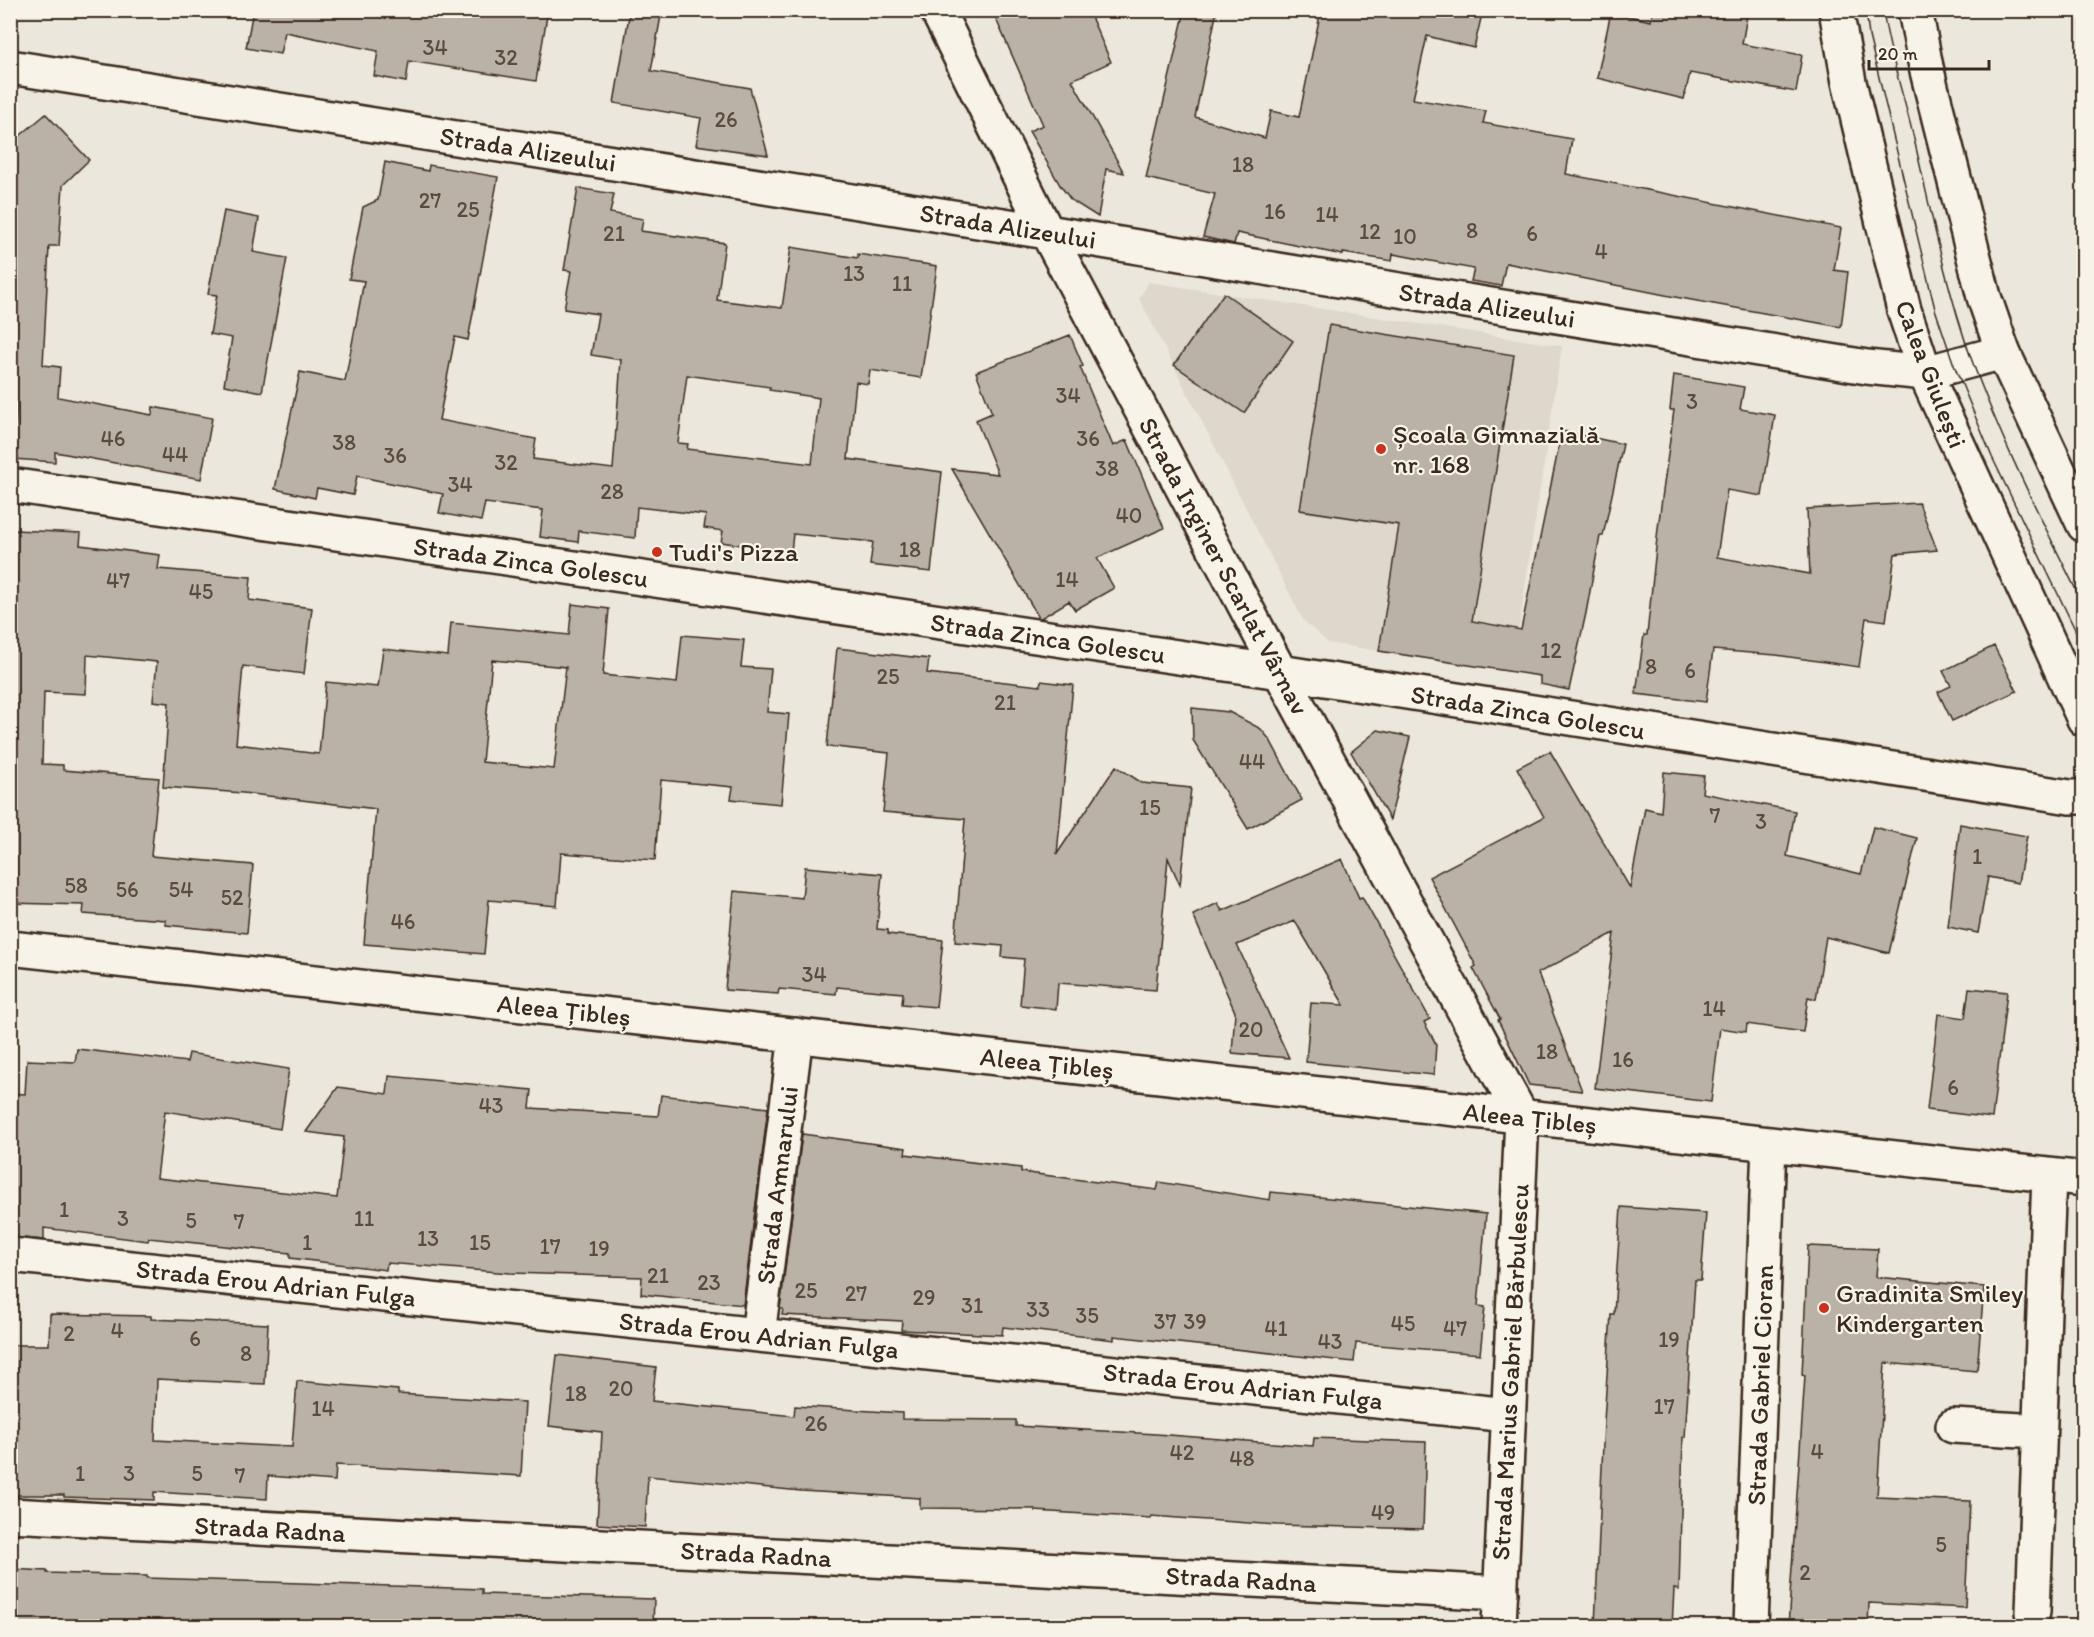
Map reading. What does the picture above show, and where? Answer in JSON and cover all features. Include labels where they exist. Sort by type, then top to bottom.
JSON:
[{"type":"street","name":"Strada Inginer Scarlat Vârnav","points":[[937,10],[1047,232],[1280,672],[1522,1117]]},
{"type":"street","name":"Calea Giulești","points":[[1836,10],[1849,82],[1904,310],[1925,373],[2084,719]]},
{"type":"street","points":[[1915,10],[1926,68],[1984,297],[2003,352],[2084,525]]},
{"type":"street","name":"Strada Alizeului","points":[[10,67],[1047,232],[1867,367],[1925,373],[2003,352]]},
{"type":"street","name":"Strada Zinca Golescu","points":[[10,485],[1280,672],[2070,797],[2084,797]]},
{"type":"street","name":"Aleea Țibleș","points":[[10,948],[2084,1179]]},
{"type":"street","name":"Strada Amnarului","points":[[758,1335],[795,1035]]},
{"type":"street","name":"Strada Marius Gabriel Bărbulescu","points":[[1499,1626],[1522,1117]]},
{"type":"street","name":"Strada Gabriel Cioran","points":[[1751,1626],[1769,1144]]},
{"type":"street","points":[[2033,1612],[2049,1175]]},
{"type":"street","name":"Strada Erou Adrian Fulga","points":[[10,1255],[1508,1415]]},
{"type":"street","points":[[1953,1426],[2039,1431]]},
{"type":"street","name":"Strada Radna","points":[[10,1515],[1501,1593]]},
{"type":"shaded area","name":"Școala Gimnazială nr. 168","points":[[1149,282],[1562,346],[1512,672],[1328,643],[1303,620],[1139,298]]},
{"type":"building","points":[[253,10],[548,10],[536,81],[409,61],[406,82],[374,76],[378,51],[285,32],[280,54],[246,48]]},
{"type":"building","points":[[630,10],[662,10],[651,71],[750,88],[768,155],[696,145],[701,118],[614,103]]},
{"type":"building","points":[[992,10],[1088,10],[1111,62],[1072,80],[1124,173],[1106,169],[1098,217],[1071,200],[1029,131],[1043,125]]},
{"type":"building","points":[[1185,10],[1217,10],[1195,117],[1265,138],[1271,111],[1299,117],[1321,10],[1483,10],[1474,48],[1427,36],[1413,99],[1486,111],[1483,123],[1572,139],[1566,174],[1841,228],[1834,270],[1848,272],[1841,327],[1506,263],[1501,286],[1471,281],[1474,269],[1393,254],[1392,261],[1343,253],[1343,255],[1237,233],[1234,244],[1203,237],[1215,194],[1146,178]]},
{"type":"building","points":[[1653,10],[1748,10],[1742,44],[1802,55],[1796,92],[1690,73],[1684,99],[1597,78],[1611,12],[1651,21]]},
{"type":"building","points":[[46,114],[89,160],[63,185],[59,246],[49,246],[43,365],[60,367],[58,397],[152,415],[153,407],[212,418],[201,479],[55,452],[55,462],[13,459],[17,403],[10,402],[10,144]]},
{"type":"building","points":[[385,162],[428,171],[429,165],[498,177],[468,340],[455,337],[439,420],[536,439],[533,459],[613,469],[621,360],[591,355],[598,314],[564,309],[571,271],[564,270],[578,188],[614,194],[610,213],[643,219],[641,231],[725,243],[717,300],[782,308],[791,247],[858,258],[858,254],[937,266],[921,378],[870,370],[868,384],[856,382],[848,459],[942,472],[931,572],[870,565],[873,542],[793,534],[791,552],[721,542],[723,531],[704,528],[706,515],[637,507],[635,538],[579,531],[578,542],[540,537],[543,510],[485,503],[481,521],[439,513],[443,494],[357,476],[353,495],[317,488],[315,498],[275,489],[300,372],[345,381],[364,281],[349,279],[363,207],[378,200]],"holes":[[[687,375],[770,387],[769,390],[819,398],[812,464],[687,449],[688,444],[678,443]]]},
{"type":"building","points":[[224,211],[259,218],[253,252],[287,258],[262,392],[224,385],[232,338],[210,334],[217,295],[208,294]]},
{"type":"building","points":[[1224,293],[1293,341],[1244,413],[1174,365]]},
{"type":"building","points":[[1329,325],[1514,355],[1472,621],[1521,630],[1562,431],[1623,444],[1603,536],[1600,536],[1569,690],[1540,684],[1540,676],[1379,651],[1399,525],[1300,510]]},
{"type":"building","points":[[1070,335],[1083,366],[1080,367],[1113,446],[1127,440],[1164,528],[1097,558],[1114,588],[1075,610],[1069,601],[1039,618],[952,469],[998,474],[976,420],[992,413],[976,372]]},
{"type":"building","points":[[1674,375],[1744,387],[1740,409],[1775,415],[1762,496],[1727,490],[1717,557],[1810,574],[1807,509],[1919,503],[1937,550],[1895,554],[1886,621],[1866,618],[1859,667],[1776,655],[1713,650],[1706,702],[1636,694],[1644,635],[1647,635],[1658,528],[1674,410],[1670,410]]},
{"type":"building","points":[[14,530],[81,533],[80,545],[160,555],[158,569],[251,577],[249,600],[312,608],[304,674],[243,666],[236,744],[319,754],[326,682],[378,687],[383,649],[448,656],[451,623],[569,635],[572,604],[609,609],[603,675],[677,683],[682,635],[744,640],[741,667],[771,669],[767,712],[789,714],[781,804],[731,799],[733,787],[661,780],[655,860],[561,853],[557,906],[489,900],[484,954],[364,944],[376,809],[243,793],[163,787],[169,703],[153,701],[157,662],[87,655],[86,694],[44,692],[42,764],[63,765],[63,770],[159,778],[151,856],[253,865],[247,933],[166,925],[166,920],[83,914],[84,905],[10,903],[10,539],[13,539]],"holes":[[[492,660],[566,667],[554,769],[482,762]]]},
{"type":"building","points":[[1994,646],[2017,691],[1952,721],[1938,692],[1951,686],[1943,671]]},
{"type":"building","points":[[837,648],[929,659],[927,673],[1040,686],[1041,681],[1073,685],[1057,854],[1116,766],[1142,783],[1191,788],[1180,885],[1168,858],[1156,990],[1058,983],[1056,1009],[1020,1005],[1024,959],[1002,957],[1003,946],[955,942],[965,819],[883,812],[889,753],[827,746]]},
{"type":"building","points":[[1192,708],[1229,712],[1261,729],[1270,740],[1302,800],[1248,829],[1193,740]]},
{"type":"building","points":[[1378,730],[1410,737],[1390,820],[1351,752]]},
{"type":"building","points":[[1550,751],[1630,888],[1645,808],[1661,812],[1664,772],[1704,776],[1702,793],[1795,811],[1787,856],[1861,874],[1873,827],[1917,838],[1889,953],[1826,937],[1816,999],[1808,997],[1803,1032],[1747,1024],[1746,1032],[1720,1028],[1711,1102],[1595,1088],[1614,933],[1538,973],[1582,1091],[1529,1085],[1498,1020],[1500,1019],[1473,968],[1476,966],[1429,877],[1544,817],[1517,768]]},
{"type":"building","points":[[1960,824],[2027,836],[2018,883],[1988,877],[1978,933],[1948,927]]},
{"type":"building","points":[[1342,859],[1359,898],[1362,897],[1430,1019],[1424,1022],[1436,1044],[1434,1075],[1306,1062],[1311,1003],[1344,1005],[1295,921],[1237,945],[1289,1058],[1232,1053],[1235,1012],[1193,915],[1218,903],[1222,911]]},
{"type":"building","points":[[805,867],[882,874],[877,929],[888,930],[888,934],[943,940],[936,1007],[902,1004],[903,993],[837,987],[836,994],[779,989],[778,994],[725,990],[734,891],[802,898]]},
{"type":"building","points":[[1969,988],[2007,992],[1992,1118],[1927,1110],[1938,1014],[1965,1018]]},
{"type":"building","points":[[77,1049],[187,1062],[189,1053],[289,1069],[280,1129],[165,1111],[157,1178],[337,1198],[344,1137],[306,1132],[338,1087],[387,1094],[389,1076],[532,1090],[530,1108],[658,1116],[661,1095],[768,1108],[743,1305],[641,1294],[642,1277],[510,1273],[387,1263],[386,1270],[290,1258],[290,1253],[149,1238],[148,1241],[44,1228],[44,1240],[10,1237],[10,1093],[25,1094],[27,1060],[75,1062]]},
{"type":"building","points":[[802,1134],[906,1148],[905,1154],[1021,1168],[1021,1172],[1157,1190],[1159,1182],[1270,1200],[1271,1192],[1486,1214],[1478,1306],[1485,1307],[1480,1354],[1356,1343],[1354,1362],[1114,1336],[1114,1340],[1003,1327],[1002,1335],[901,1330],[902,1321],[782,1315],[783,1309],[780,1309]]},
{"type":"building","points":[[1621,1207],[1706,1213],[1701,1280],[1695,1280],[1685,1437],[1683,1437],[1679,1590],[1674,1589],[1672,1626],[1595,1626],[1604,1421]]},
{"type":"building","points":[[1808,1246],[1878,1249],[1876,1277],[1984,1287],[1977,1371],[1885,1363],[1877,1497],[1970,1501],[1965,1608],[1869,1603],[1868,1626],[1788,1626],[1805,1376],[1802,1375]]},
{"type":"building","points":[[50,1314],[151,1316],[151,1319],[268,1324],[265,1384],[157,1379],[155,1440],[292,1447],[297,1381],[398,1390],[398,1394],[525,1402],[521,1476],[336,1465],[335,1481],[268,1476],[267,1499],[154,1492],[154,1500],[64,1497],[64,1495],[10,1495],[10,1345],[49,1345]]},
{"type":"building","points":[[557,1355],[656,1367],[652,1401],[794,1416],[795,1406],[902,1413],[902,1419],[1016,1420],[1016,1426],[1313,1446],[1314,1438],[1426,1442],[1423,1529],[1277,1525],[1035,1511],[1035,1509],[920,1508],[920,1498],[801,1491],[648,1476],[645,1527],[597,1524],[602,1432],[549,1426]]},
{"type":"building","points":[[10,1569],[47,1571],[47,1573],[147,1576],[147,1578],[482,1589],[482,1594],[654,1599],[653,1626],[10,1626]]},
{"type":"tram line","points":[[1866,10],[1869,36],[1935,309],[1954,365],[1992,457],[2084,648]]},
{"type":"tram line","points":[[1883,10],[1889,43],[1940,249],[1971,358],[2010,452],[2084,606]]},
{"type":"place","name":"Școala Gimnazială nr. 168","points":[[1381,449]]},
{"type":"place","name":"Tudi's Pizza","points":[[657,552]]},
{"type":"place","name":"Gradinita Smiley Kindergarten","points":[[1824,1308]]}]
